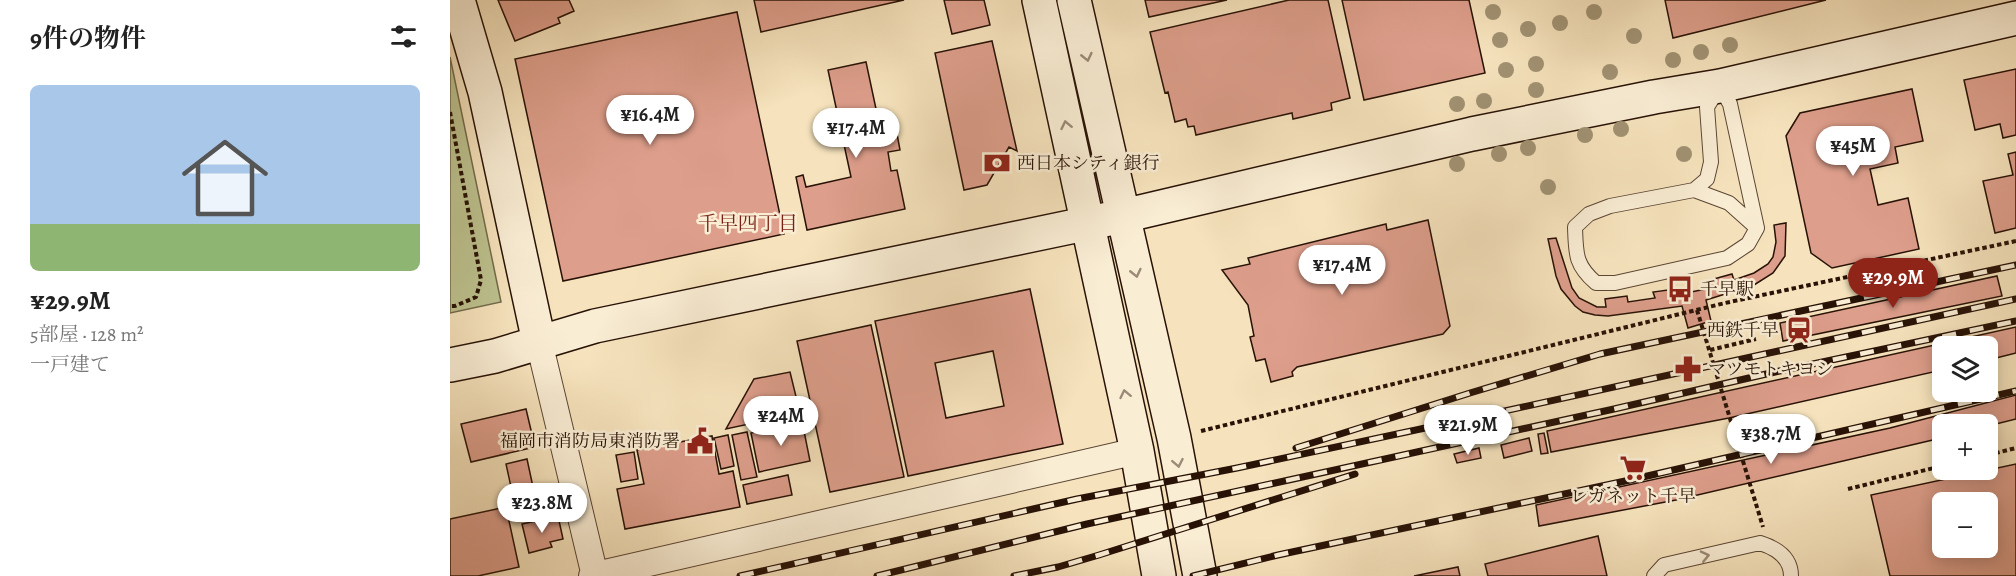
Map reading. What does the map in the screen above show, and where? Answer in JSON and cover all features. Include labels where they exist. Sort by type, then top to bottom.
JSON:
[{"type":"street","points":[[458,0],[485,92],[539,342],[594,576],[1137,451]]},
{"type":"street","points":[[1039,0],[1137,451],[1159,576]]},
{"type":"street","points":[[1074,0],[1174,438],[1200,576]]},
{"type":"street","points":[[450,365],[495,356],[595,326],[1123,216],[1472,135],[1654,97],[1720,86],[2016,18]]},
{"type":"lane","points":[[1694,190],[1707,178],[1711,162],[1707,107],[1720,86],[1730,104],[1757,228],[1748,244],[1727,258],[1615,283],[1596,283],[1583,271],[1576,251],[1575,227],[1589,214],[1610,206],[1694,190],[1729,203],[1757,228]]},
{"type":"lane","points":[[1654,576],[1664,565],[1761,543],[1774,547],[1786,558],[1791,576]]},
{"type":"path","points":[[450,112],[481,280],[476,297],[450,306]]},
{"type":"path","points":[[1174,438],[1697,310],[2016,241]]},
{"type":"path","points":[[1697,310],[1758,512]]},
{"type":"path","points":[[1710,350],[1756,339]]},
{"type":"path","points":[[1738,444],[1790,433]]},
{"type":"path","points":[[1998,452],[2016,448]]},
{"type":"path","points":[[1848,489],[1932,468]]},
{"type":"green space","points":[[450,57],[501,302],[450,313]]},
{"type":"building","points":[[498,0],[569,0],[574,11],[558,18],[560,23],[515,41]]},
{"type":"building","points":[[754,0],[904,0],[761,32]]},
{"type":"building","points":[[944,0],[984,0],[990,25],[952,34]]},
{"type":"building","points":[[1145,0],[1227,0],[1149,17]]},
{"type":"building","points":[[1289,0],[1328,0],[1350,98],[1331,103],[1332,110],[1293,119],[1292,113],[1196,135],[1194,126],[1188,127],[1186,119],[1175,122],[1168,92],[1165,93],[1150,32]]},
{"type":"building","points":[[1342,0],[1469,0],[1485,73],[1364,100]]},
{"type":"building","points":[[1665,0],[1826,0],[1673,38]]},
{"type":"building","points":[[737,12],[784,234],[563,281],[515,59]]},
{"type":"building","points":[[992,41],[1017,151],[1009,147],[987,185],[964,190],[935,53]]},
{"type":"building","points":[[866,62],[882,137],[897,134],[900,150],[888,152],[891,171],[897,170],[905,209],[807,230],[796,177],[803,175],[806,187],[851,177],[828,70]]},
{"type":"building","points":[[2016,69],[2016,135],[2003,138],[2000,124],[1975,130],[1964,80]]},
{"type":"building","points":[[1912,89],[1923,141],[1895,147],[1898,163],[1870,169],[1878,205],[1908,198],[1919,249],[1832,268],[1811,253],[1786,136],[1800,113]]},
{"type":"building","points":[[2016,152],[2016,228],[1995,233],[1983,181],[2013,175],[2008,154]]},
{"type":"building","points":[[1428,220],[1450,326],[1443,334],[1297,367],[1292,372],[1293,376],[1271,382],[1265,359],[1256,361],[1250,337],[1254,336],[1248,305],[1222,270],[1250,264],[1248,258],[1386,224],[1387,230]]},
{"type":"building","points":[[1786,223],[1785,256],[1773,273],[1754,285],[1706,300],[1711,321],[1688,328],[1682,306],[1608,316],[1583,312],[1561,289],[1548,239],[1556,238],[1572,288],[1579,298],[1597,307],[1606,307],[1605,299],[1627,296],[1628,302],[1655,298],[1653,292],[1675,289],[1676,295],[1711,288],[1710,280],[1732,274],[1734,280],[1754,273],[1768,264],[1773,257],[1776,242],[1774,225]]},
{"type":"building","points":[[1997,276],[2002,296],[1783,341],[1780,323]]},
{"type":"building","points":[[1030,289],[1063,444],[908,476],[875,321]],"holes":[[[993,351],[1004,406],[946,418],[935,363]]]},
{"type":"building","points":[[871,325],[904,477],[830,492],[797,341]]},
{"type":"building","points":[[2016,327],[2016,353],[1998,358],[1998,336],[1975,336]]},
{"type":"building","points":[[1932,346],[1932,372],[1729,418],[1551,452],[1547,431]]},
{"type":"building","points":[[790,372],[800,413],[726,429],[754,379]]},
{"type":"building","points":[[2016,395],[2016,419],[1998,424],[1998,414],[1943,414],[1989,402],[1998,402],[1998,400]]},
{"type":"building","points":[[526,409],[535,447],[471,462],[461,424]]},
{"type":"building","points":[[1932,417],[1932,440],[1676,500],[1539,526],[1536,505]]},
{"type":"building","points":[[802,421],[810,461],[759,472],[751,433]]},
{"type":"building","points":[[747,432],[757,477],[741,480],[732,435]]},
{"type":"building","points":[[1544,433],[1548,453],[1541,454],[1538,434]]},
{"type":"building","points":[[728,435],[734,466],[721,469],[714,438]]},
{"type":"building","points":[[712,436],[719,474],[733,471],[740,507],[625,529],[617,489],[644,484],[637,450]]},
{"type":"building","points":[[1529,438],[1532,451],[1504,458],[1501,445]]},
{"type":"building","points":[[1479,448],[1481,458],[1457,463],[1454,454]]},
{"type":"building","points":[[634,452],[638,479],[621,482],[616,455]]},
{"type":"building","points":[[527,459],[539,515],[518,519],[506,464]]},
{"type":"building","points":[[2016,464],[2016,576],[1890,576],[1871,495],[1941,480],[1998,480],[1998,468]]},
{"type":"building","points":[[788,475],[792,495],[747,504],[743,485]]},
{"type":"building","points":[[506,507],[519,567],[478,576],[450,576],[450,519]]},
{"type":"building","points":[[558,516],[563,539],[550,542],[552,547],[529,553],[522,524]]},
{"type":"building","points":[[1598,536],[1607,576],[1488,576],[1485,564]]},
{"type":"building","points":[[1458,567],[1460,576],[1414,576]]},
{"type":"railway","points":[[1296,448],[1600,354],[2016,265]]},
{"type":"railway","points":[[740,576],[1077,499],[1477,417],[2016,299]]},
{"type":"railway","points":[[877,576],[1087,524],[2016,321]]},
{"type":"railway","points":[[1193,576],[1278,555],[1630,480],[2016,391]]},
{"type":"railway","points":[[1014,576],[1058,567],[1099,555],[1355,474]]},
{"type":"place","name":"西日本シティ銀行","points":[[997,163]]},
{"type":"place","name":"千早駅","points":[[1680,289]]},
{"type":"place","name":"西鉄千早","points":[[1799,330]]},
{"type":"place","name":"マツモトキヨシ","points":[[1688,369]]},
{"type":"place","name":"福岡市消防局東消防署","points":[[700,441]]},
{"type":"place","name":"レガネット千早","points":[[1633,468]]},
{"type":"district","name":"千早四丁目","points":[[748,223]]}]
